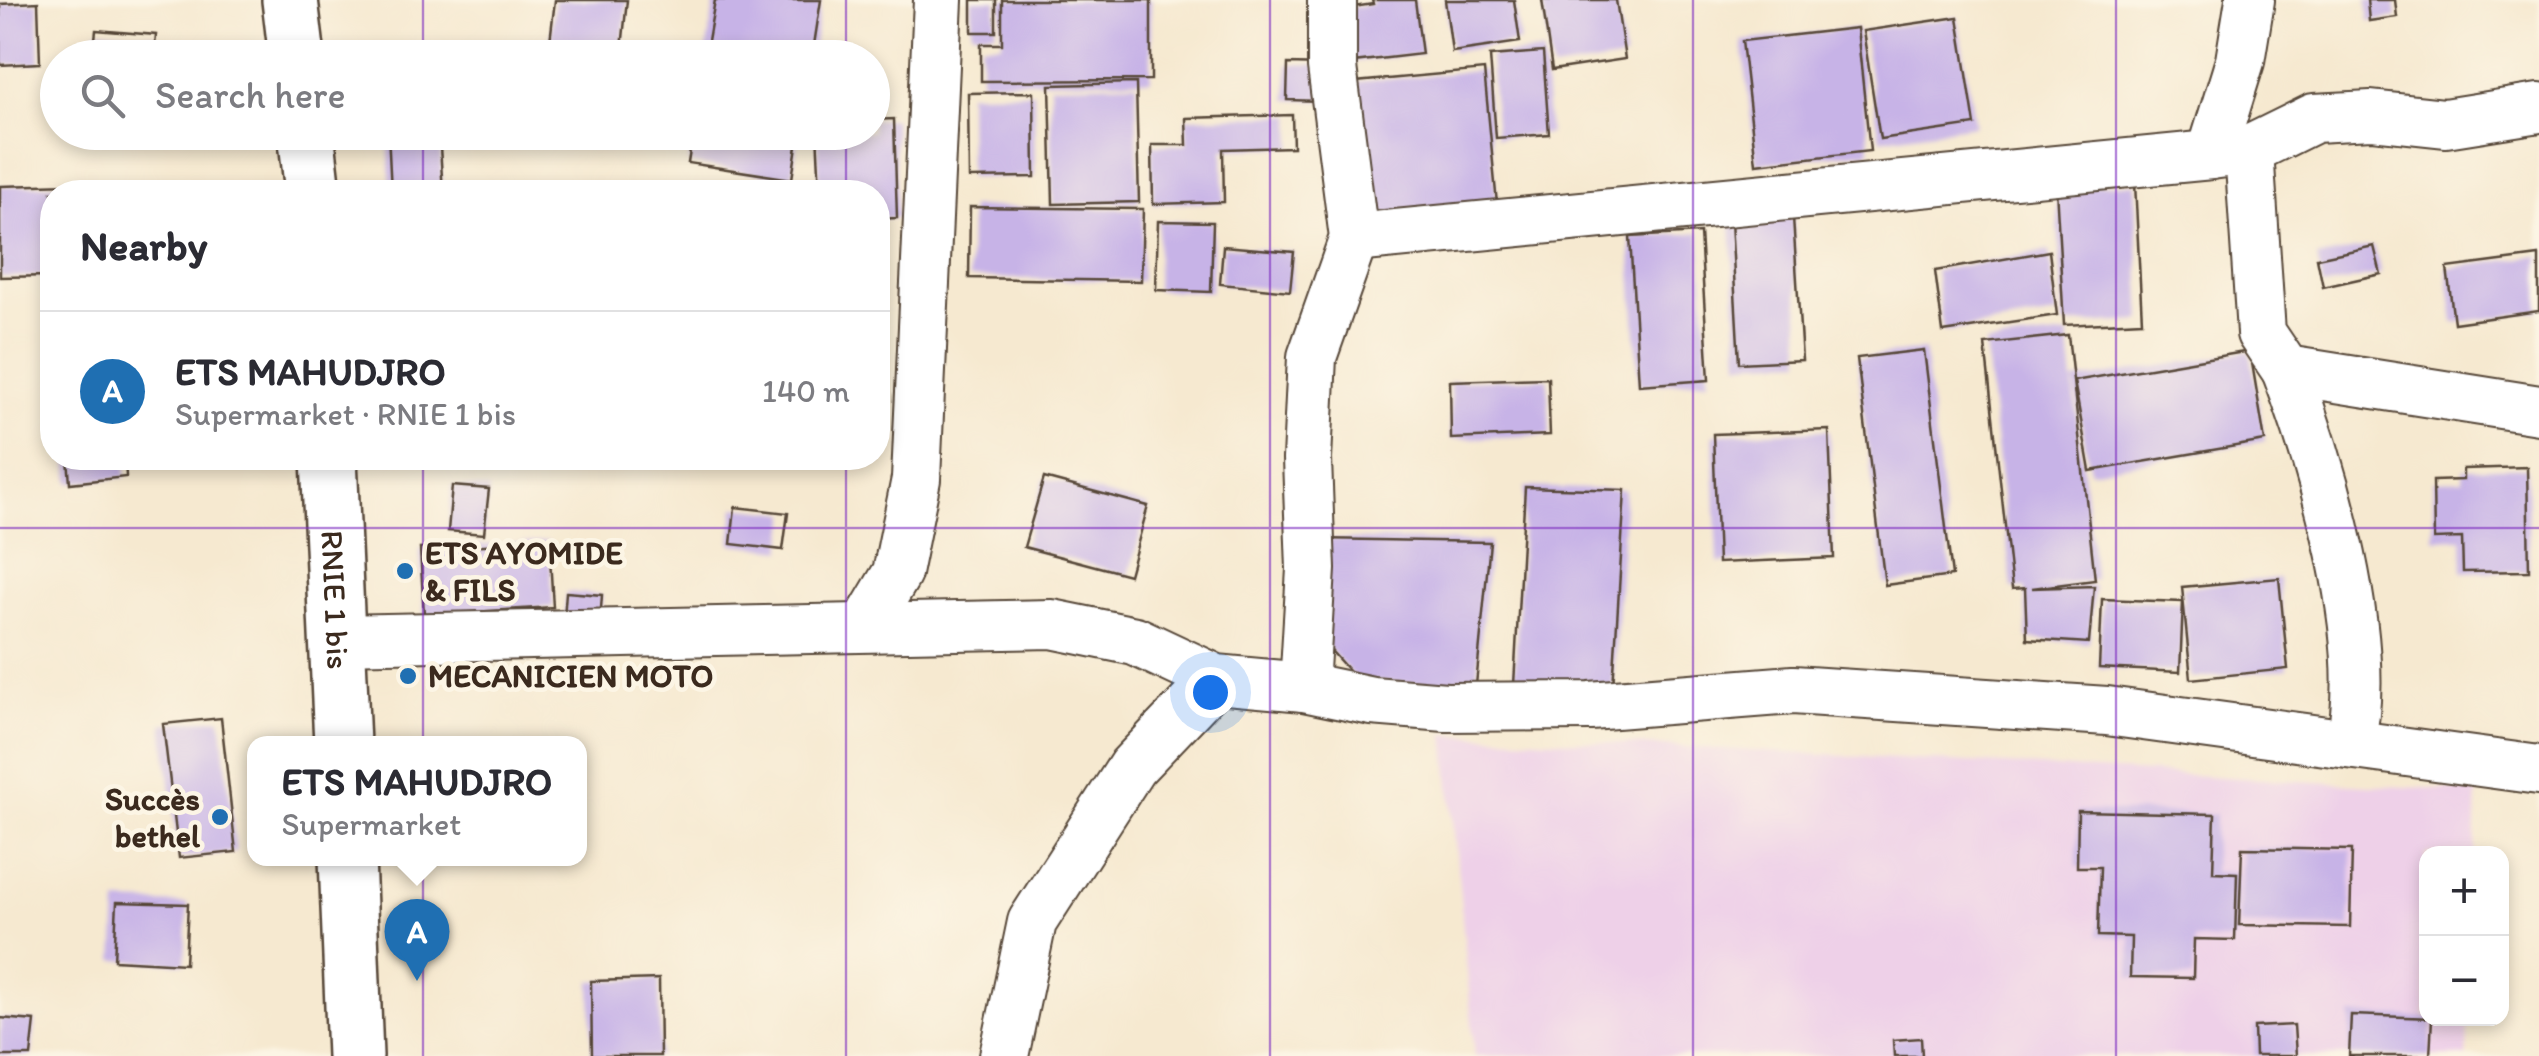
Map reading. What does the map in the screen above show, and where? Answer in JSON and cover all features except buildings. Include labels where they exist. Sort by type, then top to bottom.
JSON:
[{"type":"main road","points":[[290,0],[296,40]]},
{"type":"main road","points":[[308,150],[312,180]]},
{"type":"main road","name":"RNIE 1 bis","points":[[331,470],[342,736]]},
{"type":"main road","points":[[347,866],[355,1056]]},
{"type":"street","points":[[866,625],[897,572],[916,479],[938,0]]},
{"type":"street","points":[[1304,687],[1311,569],[1307,459],[1312,357],[1354,238],[1332,66],[1332,0]]},
{"type":"street","points":[[2250,0],[2230,153],[2261,333],[2286,370],[2328,496],[2360,706],[2350,742]]},
{"type":"street","points":[[1354,238],[2230,153],[2314,118],[2371,114],[2445,123],[2539,108]]},
{"type":"street","points":[[2286,370],[2539,410]]},
{"type":"street","points":[[338,639],[1052,624],[1136,642],[1216,679],[1304,687],[1372,701],[1446,707],[1590,706],[1793,690],[2107,711],[2539,770]]},
{"type":"street","points":[[1004,1056],[1032,922],[1132,767],[1216,679]]},
{"type":"shaded area","points":[[1445,734],[2477,791],[2475,846],[2419,846],[2419,1026],[2468,1026],[2467,1056],[1475,1056]]},
{"type":"place","name":"ETS AYOMIDE & FILS","points":[[405,571]]},
{"type":"place","name":"MECANICIEN MOTO","points":[[408,676]]},
{"type":"place","name":"Succès bethel","points":[[220,817]]},
{"type":"place","name":"ETS MAHUDJRO","points":[[417,981]]}]
